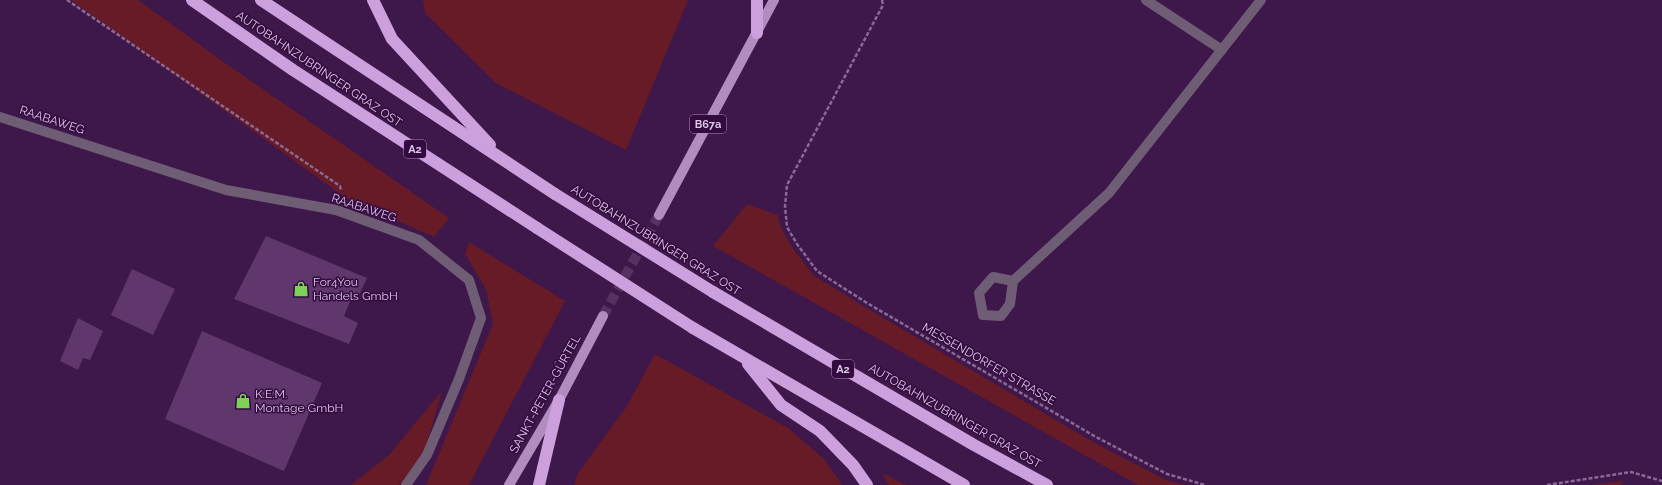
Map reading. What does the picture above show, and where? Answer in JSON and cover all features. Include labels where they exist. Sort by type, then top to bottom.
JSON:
[{"type":"highway","name":"AUTOBAHNZUBRINGER GRAZ OST","points":[[192,0],[293,70],[693,328],[964,485]]},
{"type":"highway","name":"AUTOBAHNZUBRINGER GRAZ OST","points":[[261,0],[555,194],[713,292],[974,445],[1047,485]]},
{"type":"highway","points":[[374,0],[392,39],[501,157]]},
{"type":"highway","points":[[757,0],[757,33]]},
{"type":"highway","points":[[743,358],[781,405],[820,432],[853,465],[867,485]]},
{"type":"highway","points":[[539,485],[559,400]]},
{"type":"main road","name":"B67a","points":[[659,215],[774,0]]},
{"type":"main road","name":"SANKT-PETER-GÜRTEL","points":[[509,485],[559,400],[603,316]]},
{"type":"street","points":[[1146,0],[1222,50]]},
{"type":"street","points":[[1013,281],[1109,192],[1262,0]]},
{"type":"street","name":"RAABAWEG","points":[[0,116],[226,190],[336,210],[348,214],[418,240],[469,280],[482,318],[459,379],[426,455],[406,485]]},
{"type":"path","points":[[67,0],[340,186],[348,214]]},
{"type":"path","name":"MESSENDORFER STRASSE","points":[[882,0],[883,4],[787,185],[785,206],[787,227],[796,244],[817,271],[1096,437],[1167,474],[1205,485]]},
{"type":"path","points":[[1547,485],[1631,472],[1662,481]]},
{"type":"shaded area","points":[[71,0],[138,0],[225,63],[449,218],[434,237],[346,198]]},
{"type":"shaded area","points":[[423,0],[688,0],[626,150],[496,83],[425,13]]},
{"type":"shaded area","points":[[747,204],[778,215],[781,228],[792,247],[813,275],[1093,442],[1166,480],[1186,485],[1138,485],[713,246]]},
{"type":"shaded area","points":[[469,242],[565,301],[469,485],[426,485],[493,324],[486,289],[465,254]]},
{"type":"shaded area","points":[[655,354],[788,428],[824,459],[842,485],[574,485],[578,473],[627,406]]},
{"type":"shaded area","points":[[442,391],[421,463],[399,485],[351,485],[389,455]]},
{"type":"shaded area","points":[[882,473],[906,485],[889,485]]},
{"type":"shaded area","points":[[1623,481],[1621,485],[1591,485]]},
{"type":"building","name":"For4You Handels GmbH","points":[[266,236],[367,278],[356,302],[351,299],[344,316],[358,323],[349,344],[234,299]]},
{"type":"building","points":[[132,269],[175,289],[153,335],[111,315]]},
{"type":"building","points":[[78,318],[103,331],[90,360],[83,358],[78,370],[60,361]]},
{"type":"building","name":"K.E.M. Montage GmbH","points":[[202,331],[322,383],[284,471],[165,419]]},
{"type":"tunnel","points":[[603,316],[659,215]]},
{"type":"place","name":"For4You Handels GmbH","points":[[301,289]]},
{"type":"place","name":"K.E.M. Montage GmbH","points":[[243,401]]}]
